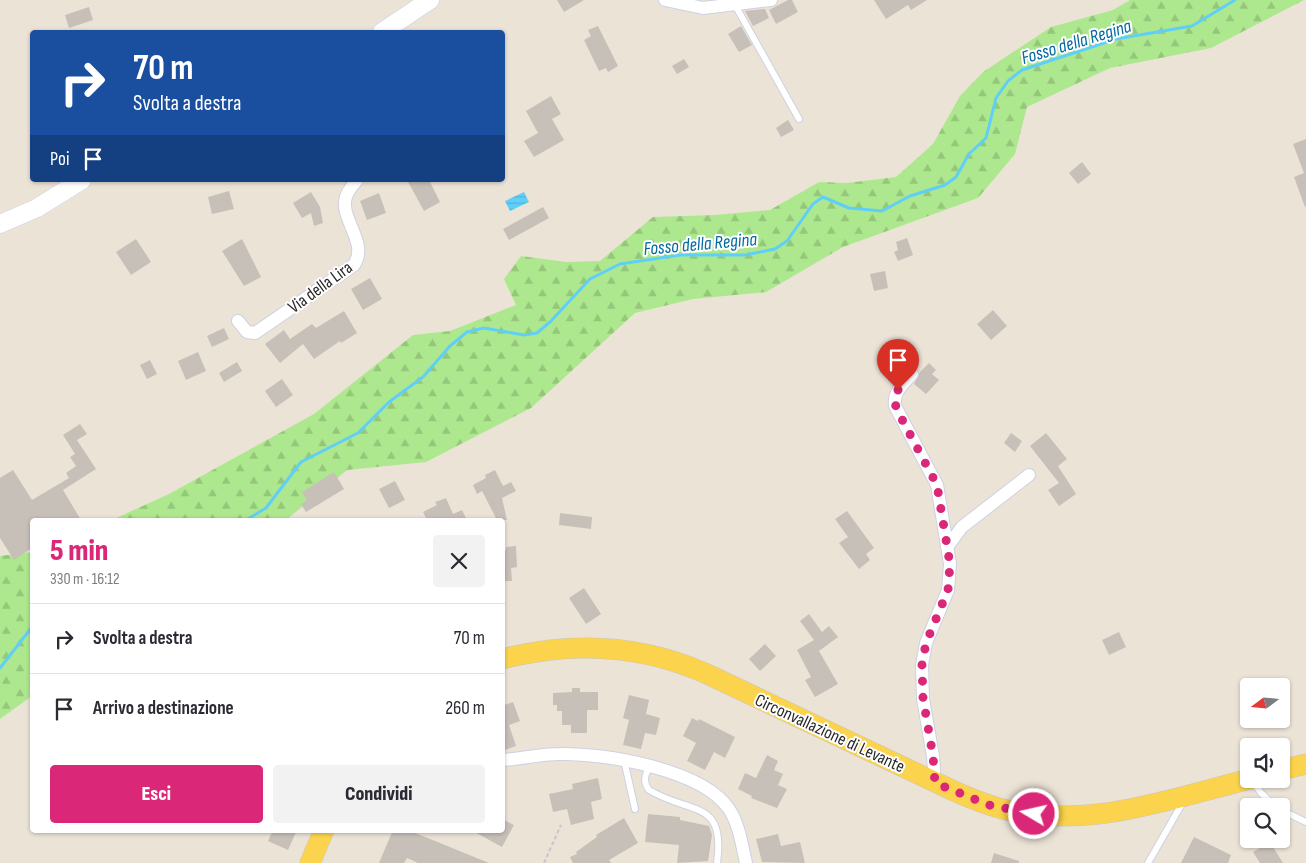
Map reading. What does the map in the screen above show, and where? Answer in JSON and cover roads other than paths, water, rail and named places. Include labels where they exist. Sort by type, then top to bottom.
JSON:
[{"type":"main road","name":"Circonvallazione di Levante","points":[[505,658],[547,650],[584,647],[622,649],[666,658],[705,673],[935,783],[989,805],[1040,815],[1104,813],[1240,782]]},
{"type":"main road","points":[[1290,768],[1306,764]]},
{"type":"main road","points":[[310,863],[323,833]]},
{"type":"street","points":[[665,0],[699,8],[771,0]]},
{"type":"street","points":[[385,30],[421,3]]},
{"type":"street","points":[[0,224],[37,208],[79,182]]},
{"type":"street","name":"Via della Lira","points":[[238,321],[247,332],[255,332],[354,265],[358,257],[358,247],[345,202],[348,193],[356,182]]},
{"type":"street","points":[[912,374],[898,390],[895,406],[937,485],[951,573],[949,587],[926,643],[922,665],[923,698],[933,756],[935,783]]},
{"type":"street","points":[[947,547],[962,527],[1029,475]]},
{"type":"street","points":[[505,760],[565,754],[624,760],[650,766],[693,782],[723,802],[735,822],[746,863]]},
{"type":"lane","points":[[736,5],[799,119]]},
{"type":"lane","points":[[624,760],[635,810]]},
{"type":"lane","points":[[650,766],[645,776],[646,785],[649,790],[702,812],[714,821],[718,837],[717,863]]},
{"type":"lane","points":[[1257,788],[1266,798]]},
{"type":"lane","points":[[1148,863],[1188,794]]},
{"type":"lane","points":[[1290,814],[1306,822]]},
{"type":"water","points":[[524,192],[529,202],[510,211],[505,201]]},
{"type":"waterway","name":"Fosso della Regina","points":[[249,518],[266,508],[301,462],[358,433],[389,402],[423,377],[450,346],[467,332],[484,328],[524,335],[537,333],[551,321],[590,279],[620,264],[680,255],[745,255],[775,249],[787,241],[813,204],[823,197],[849,208],[882,211],[910,196],[945,185],[956,177],[969,154],[986,138],[996,98],[1008,81],[1022,70],[1116,39],[1192,26],[1235,0]]},
{"type":"waterway","name":"Fosso della Regina","points":[[0,668],[30,630]]}]
